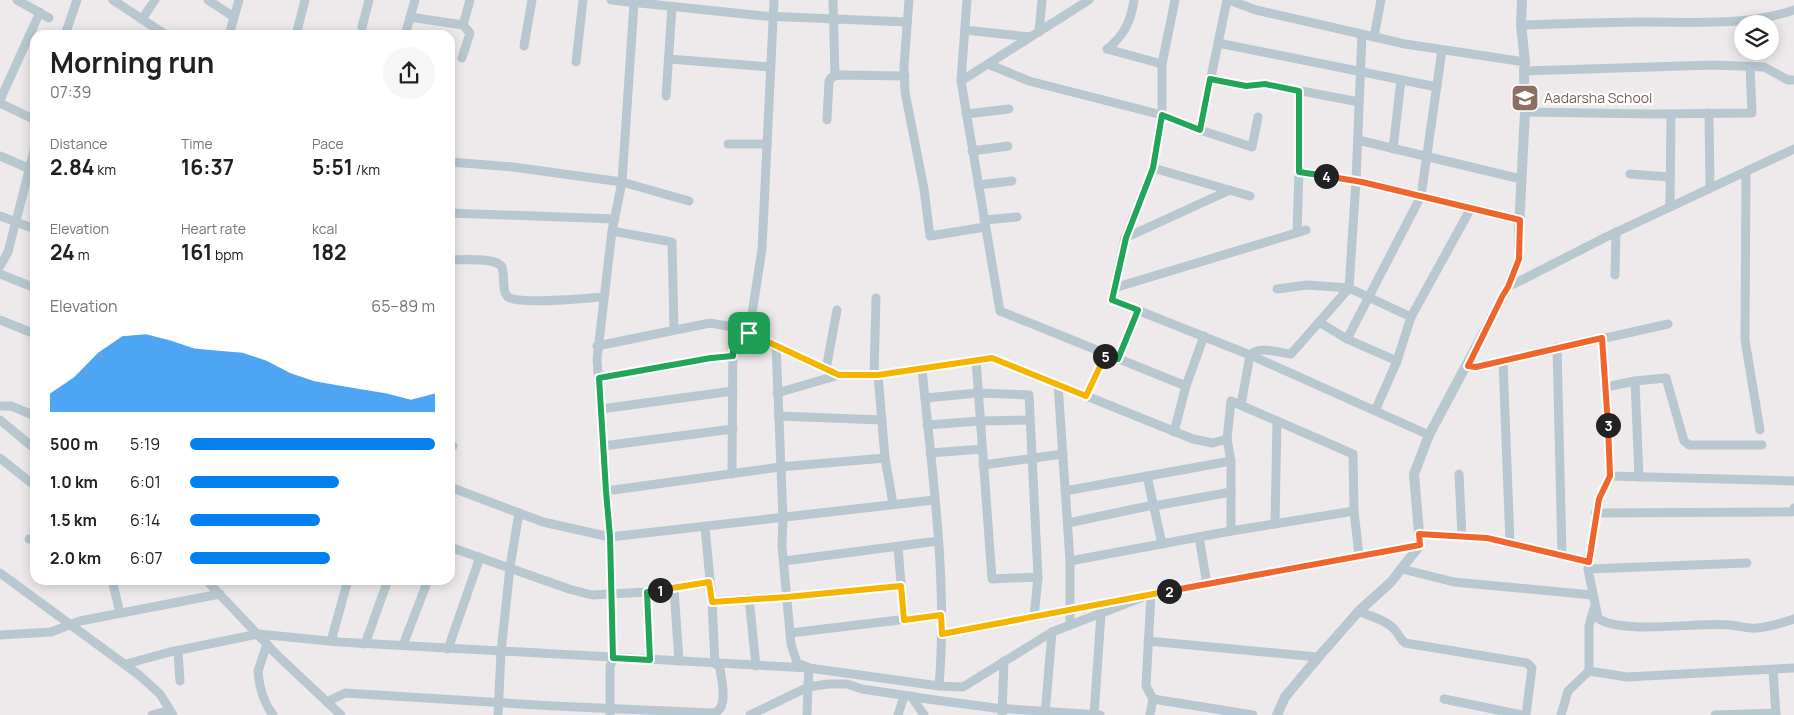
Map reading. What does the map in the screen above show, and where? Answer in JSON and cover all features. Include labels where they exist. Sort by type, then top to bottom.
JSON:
[{"type":"street","points":[[17,0],[49,18]]},
{"type":"street","points":[[68,30],[77,0]]},
{"type":"street","points":[[112,0],[158,30]]},
{"type":"street","points":[[142,19],[155,0]]},
{"type":"street","points":[[208,0],[234,17]]},
{"type":"street","points":[[230,30],[239,0]]},
{"type":"street","points":[[297,30],[305,0]]},
{"type":"street","points":[[362,27],[369,0]]},
{"type":"street","points":[[406,30],[415,0]]},
{"type":"street","points":[[463,25],[470,0]]},
{"type":"street","points":[[524,46],[532,0]]},
{"type":"street","points":[[576,62],[583,0]]},
{"type":"street","points":[[611,0],[773,16],[907,22]]},
{"type":"street","points":[[749,333],[762,249],[774,0]]},
{"type":"street","points":[[833,0],[835,76]]},
{"type":"street","points":[[909,0],[905,92],[924,189],[930,236],[1017,217]]},
{"type":"street","points":[[967,0],[961,81],[1000,311],[1186,386]]},
{"type":"street","points":[[1039,32],[1042,0]]},
{"type":"street","points":[[961,81],[1089,0]]},
{"type":"street","points":[[1134,0],[1126,29],[1118,40],[1106,49],[1162,64]]},
{"type":"street","points":[[1175,0],[1162,64],[1162,115],[1153,168],[1126,238],[1112,300],[1250,355],[1429,435]]},
{"type":"street","points":[[1200,130],[1228,0],[1256,10],[1405,44],[1524,66],[1750,66],[1764,67],[1788,80],[1794,80]]},
{"type":"street","points":[[1374,36],[1381,0]]},
{"type":"street","points":[[1277,715],[1285,697],[1359,612],[1391,582],[1402,569],[1419,540],[1414,474],[1429,435],[1468,366],[1508,287],[1519,259],[1525,112],[1521,25],[1522,0]]},
{"type":"street","points":[[610,712],[610,667],[613,658],[610,537],[597,346],[612,230],[622,182],[634,3]]},
{"type":"street","points":[[666,96],[672,7]]},
{"type":"street","points":[[1521,25],[1609,22],[1711,22],[1770,17],[1794,10]]},
{"type":"street","points":[[32,30],[40,12]]},
{"type":"street","points":[[410,17],[463,25],[470,33],[462,58]]},
{"type":"street","points":[[965,30],[1030,37]]},
{"type":"street","points":[[30,34],[0,101],[30,117]]},
{"type":"street","points":[[1241,405],[1250,355],[1254,351],[1265,349],[1291,354],[1349,288],[1356,181],[1362,34]]},
{"type":"street","points":[[1218,43],[1437,87]]},
{"type":"street","points":[[1347,339],[1421,196],[1442,50]]},
{"type":"street","points":[[668,59],[770,67]]},
{"type":"street","points":[[988,64],[1029,80],[1162,115],[1252,147],[1258,117]]},
{"type":"street","points":[[1525,112],[1752,113],[1750,66]]},
{"type":"street","points":[[827,120],[829,81],[835,76],[905,76]]},
{"type":"street","points":[[1210,79],[1246,86],[1265,84],[1359,102]]},
{"type":"street","points":[[1392,149],[1401,80]]},
{"type":"street","points":[[1114,288],[1302,231],[1299,172],[1299,91]]},
{"type":"street","points":[[966,114],[1009,109]]},
{"type":"street","points":[[1709,113],[1710,188]]},
{"type":"street","points":[[1670,207],[1671,114]]},
{"type":"street","points":[[1358,140],[1521,179]]},
{"type":"street","points":[[728,144],[767,144]]},
{"type":"street","points":[[972,151],[1008,146]]},
{"type":"street","points":[[1508,287],[1616,232],[1794,149]]},
{"type":"street","points":[[0,156],[30,169]]},
{"type":"street","points":[[455,162],[622,182],[689,200]]},
{"type":"street","points":[[1153,168],[1250,196]]},
{"type":"street","points":[[1299,172],[1356,181],[1520,220]]},
{"type":"street","points":[[1746,172],[1745,340],[1760,430]]},
{"type":"street","points":[[1630,174],[1669,176]]},
{"type":"street","points":[[0,266],[8,252],[30,176]]},
{"type":"street","points":[[978,185],[1012,181]]},
{"type":"street","points":[[1126,238],[1230,190]]},
{"type":"street","points":[[1375,411],[1397,361],[1411,317],[1471,208]]},
{"type":"street","points":[[455,213],[615,219]]},
{"type":"street","points":[[0,216],[30,228]]},
{"type":"street","points":[[612,230],[672,242],[674,330]]},
{"type":"street","points":[[1615,275],[1616,232]]},
{"type":"street","points":[[455,260],[484,260],[498,263],[501,266],[505,294],[509,298],[524,301],[604,297]]},
{"type":"street","points":[[0,274],[30,286]]},
{"type":"street","points":[[1276,289],[1308,285],[1349,288],[1411,317]]},
{"type":"street","points":[[876,298],[876,375],[885,458],[893,504]]},
{"type":"street","points":[[826,369],[838,310]]},
{"type":"street","points":[[1118,359],[1138,310]]},
{"type":"street","points":[[0,320],[30,332]]},
{"type":"street","points":[[1320,322],[1347,339],[1397,361]]},
{"type":"street","points":[[597,346],[710,323],[749,333],[839,375]]},
{"type":"street","points":[[1468,366],[1476,367],[1668,324]]},
{"type":"street","points":[[732,474],[733,328]]},
{"type":"street","points":[[1174,432],[1186,386],[1204,336]]},
{"type":"street","points":[[1602,338],[1610,476],[1599,499],[1588,566],[1594,607],[1598,618],[1603,622],[1629,626],[1730,625],[1752,628],[1780,624],[1794,619]]},
{"type":"street","points":[[776,344],[784,561],[791,644],[797,662],[809,668]]},
{"type":"street","points":[[1557,348],[1562,556]]},
{"type":"street","points":[[1086,396],[1106,354]]},
{"type":"street","points":[[599,378],[711,358],[733,356]]},
{"type":"street","points":[[777,393],[839,375],[876,375],[992,358],[1194,439],[1213,443],[1227,439]]},
{"type":"street","points":[[976,360],[992,578],[1038,577]]},
{"type":"street","points":[[1503,361],[1510,543]]},
{"type":"street","points":[[922,369],[938,542],[942,634],[939,686]]},
{"type":"street","points":[[1606,387],[1635,381],[1666,378],[1684,440],[1689,445],[1762,445]]},
{"type":"street","points":[[1635,381],[1639,477]]},
{"type":"street","points":[[1058,384],[1070,561],[1070,626]]},
{"type":"street","points":[[601,409],[733,391]]},
{"type":"street","points":[[925,398],[978,394],[1029,395],[1038,577],[1034,617]]},
{"type":"street","points":[[1231,531],[1231,461],[1227,439],[1231,401],[1353,454],[1354,511],[1359,556]]},
{"type":"street","points":[[0,406],[11,406],[30,414]]},
{"type":"street","points":[[778,416],[882,420]]},
{"type":"street","points":[[0,420],[30,445]]},
{"type":"street","points":[[927,425],[1030,420]]},
{"type":"street","points":[[1275,524],[1277,421]]},
{"type":"street","points":[[603,446],[732,429]]},
{"type":"street","points":[[930,453],[982,449]]},
{"type":"street","points":[[983,465],[1063,454]]},
{"type":"street","points":[[0,458],[30,482]]},
{"type":"street","points":[[606,491],[780,468],[885,458]]},
{"type":"street","points":[[1065,491],[1231,461]]},
{"type":"street","points":[[1459,474],[1462,536]]},
{"type":"street","points":[[1147,476],[1162,544]]},
{"type":"street","points":[[1610,476],[1794,481]]},
{"type":"street","points":[[455,489],[543,522],[610,537],[705,528],[934,500]]},
{"type":"street","points":[[1068,523],[1153,505],[1231,492]]},
{"type":"street","points":[[1596,513],[1792,512],[1794,508]]},
{"type":"street","points":[[1070,561],[1231,531],[1354,511]]},
{"type":"street","points":[[498,715],[497,702],[501,652],[510,568],[519,513]]},
{"type":"street","points":[[327,702],[345,693],[497,702],[610,712],[717,713],[720,709],[724,689],[717,664],[705,528]]},
{"type":"street","points":[[942,634],[1359,556],[1419,540],[1462,536],[1487,538],[1510,543],[1562,556],[1588,566],[1747,563]]},
{"type":"street","points":[[1199,537],[1207,584]]},
{"type":"street","points":[[784,561],[938,542]]},
{"type":"street","points":[[898,547],[904,620]]},
{"type":"street","points":[[455,549],[592,595],[647,592],[709,582]]},
{"type":"street","points":[[448,649],[480,557]]},
{"type":"street","points":[[1402,569],[1454,582],[1592,596]]},
{"type":"street","points":[[0,573],[126,664],[160,694],[172,712],[152,715]]},
{"type":"street","points":[[113,585],[120,613]]},
{"type":"street","points":[[211,585],[267,644],[341,715]]},
{"type":"street","points":[[331,642],[347,585]]},
{"type":"street","points":[[365,644],[386,585]]},
{"type":"street","points":[[404,646],[426,585]]},
{"type":"street","points":[[712,602],[901,586]]},
{"type":"street","points":[[674,588],[679,662]]},
{"type":"street","points":[[647,592],[650,660]]},
{"type":"street","points":[[0,635],[51,632],[80,621],[220,594]]},
{"type":"street","points":[[126,664],[258,634],[331,642],[809,668],[939,686],[963,687],[1052,632],[1151,594]]},
{"type":"street","points":[[1150,715],[1153,699],[1146,686],[1151,594]]},
{"type":"street","points":[[749,598],[756,666]]},
{"type":"street","points":[[1561,715],[1568,691],[1589,671],[1589,626],[1594,607]]},
{"type":"street","points":[[1359,612],[1384,621],[1395,630],[1404,643],[1530,665],[1532,668],[1531,690],[1526,715]]},
{"type":"street","points":[[1094,715],[1101,614]]},
{"type":"street","points":[[790,632],[941,615]]},
{"type":"street","points":[[1045,713],[1052,632]]},
{"type":"street","points":[[1148,641],[1318,657]]},
{"type":"street","points":[[267,644],[258,676],[264,700],[273,715]]},
{"type":"street","points":[[178,651],[180,681]]},
{"type":"street","points":[[1003,712],[1004,662]]},
{"type":"street","points":[[807,715],[809,668]]},
{"type":"street","points":[[1589,671],[1627,677],[1794,668]]},
{"type":"street","points":[[1715,715],[1776,714],[1774,670]]},
{"type":"street","points":[[750,715],[808,687],[847,684],[862,689],[1003,712],[1100,715]]},
{"type":"street","points":[[898,715],[908,696]]},
{"type":"street","points":[[908,696],[924,715]]},
{"type":"street","points":[[1444,698],[1522,715]]},
{"type":"street","points":[[1153,699],[1254,715]]},
{"type":"place","name":"Aadarsha School","points":[[1525,98]]},
{"type":"route","points":[[1210,79],[1246,86],[1265,84],[1299,91],[1299,172],[1362,182],[1520,220],[1519,259],[1508,287],[1468,366],[1476,367],[1602,338],[1610,476],[1599,499],[1589,562],[1487,538],[1419,534],[1420,545],[942,634],[941,615],[904,620],[901,586],[712,602],[709,582],[647,592],[650,660],[613,658],[610,537],[599,378],[711,358],[733,356],[733,328],[749,333],[839,375],[878,375],[992,358],[1086,396],[1106,354],[1118,359],[1138,310],[1112,300],[1126,238],[1153,168],[1162,115],[1200,130],[1210,79]]}]
